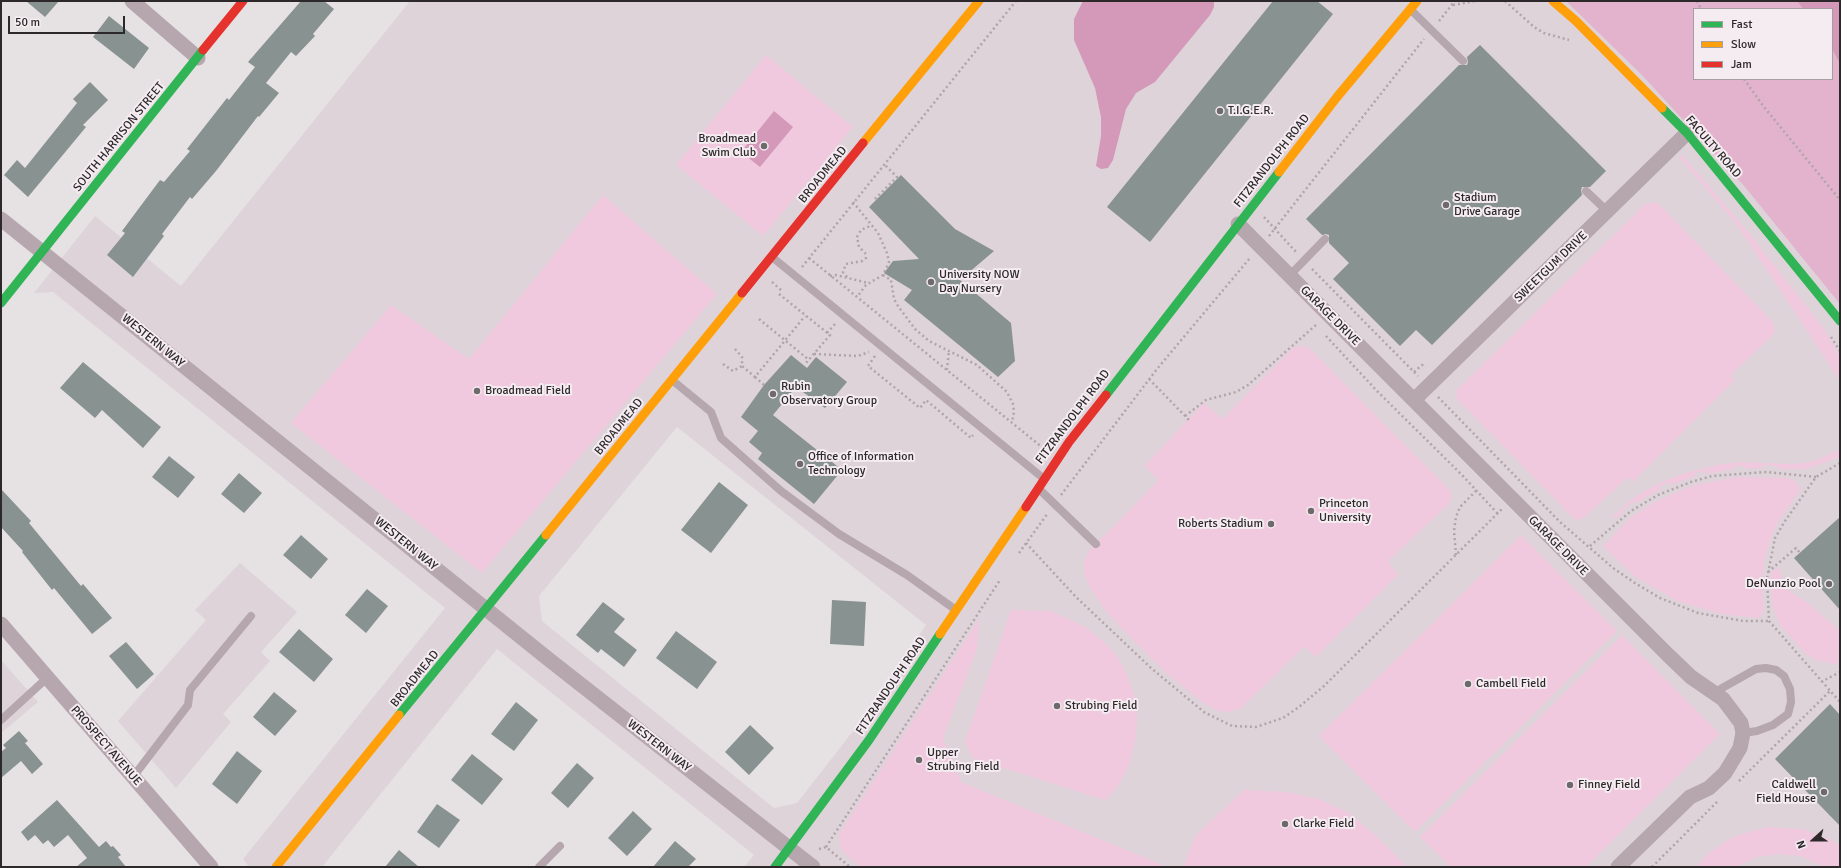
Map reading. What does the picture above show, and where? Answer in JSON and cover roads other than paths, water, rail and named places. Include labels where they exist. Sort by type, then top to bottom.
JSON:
[{"type":"street","points":[[132,1],[198,58]]},
{"type":"street","name":"SOUTH HARRISON STREET","points":[[1,303],[243,1]]},
{"type":"street","name":"BROADMEAD","points":[[276,867],[487,609],[979,1]]},
{"type":"street","name":"FITZRANDOLPH ROAD","points":[[775,867],[790,849],[870,740],[1043,478],[1103,396],[1337,97],[1417,1]]},
{"type":"street","name":"FACULTY ROAD","points":[[1552,1],[1581,26],[1687,133],[1840,321]]},
{"type":"street","name":"SWEETGUM DRIVE","points":[[1414,400],[1608,212],[1687,133]]},
{"type":"street","name":"WESTERN WAY","points":[[1,218],[487,609],[813,867]]},
{"type":"street","name":"GARAGE DRIVE","points":[[1238,224],[1668,655],[1691,677],[1715,692],[1723,699],[1741,723],[1743,733]]},
{"type":"street","name":"PROSPECT AVENUE","points":[[1,624],[211,867]]},
{"type":"street","points":[[1618,867],[1690,797],[1709,788],[1725,773],[1740,748],[1743,733]]},
{"type":"lane","points":[[1410,10],[1432,29],[1463,61]]},
{"type":"lane","points":[[1586,191],[1608,212]]},
{"type":"lane","points":[[1290,275],[1325,239]]},
{"type":"lane","points":[[772,257],[1043,478]]},
{"type":"lane","points":[[672,380],[711,412],[720,438],[781,491],[839,534],[907,575],[956,610]]},
{"type":"lane","points":[[1037,487],[1096,544]]},
{"type":"lane","points":[[133,777],[188,705],[190,690],[252,616]]},
{"type":"lane","points":[[1715,692],[1756,669],[1766,668],[1776,670],[1784,676],[1790,689],[1791,702],[1788,714],[1774,725],[1757,731],[1743,733]]},
{"type":"lane","points":[[1,720],[48,678]]},
{"type":"lane","points":[[539,867],[560,846]]},
{"type":"place","name":"T.I.G.E.R.","points":[[1220,111]]},
{"type":"place","name":"Broadmead Swim Club","points":[[764,146]]},
{"type":"place","name":"Stadium Drive Garage","points":[[1446,205]]},
{"type":"place","name":"University NOW Day Nursery","points":[[931,282]]},
{"type":"place","name":"Broadmead Field","points":[[477,391]]},
{"type":"place","name":"Rubin Observatory Group","points":[[773,394]]},
{"type":"place","name":"Office of Information Technology","points":[[800,464]]},
{"type":"place","name":"Princeton University","points":[[1311,511]]},
{"type":"place","name":"Roberts Stadium","points":[[1271,524]]},
{"type":"place","name":"DeNunzio Pool","points":[[1829,584]]},
{"type":"place","name":"Cambell Field","points":[[1468,684]]},
{"type":"place","name":"Strubing Field","points":[[1057,706]]},
{"type":"place","name":"Upper Strubing Field","points":[[919,760]]},
{"type":"place","name":"Finney Field","points":[[1570,785]]},
{"type":"place","name":"Caldwell Field House","points":[[1824,792]]},
{"type":"place","name":"Clarke Field","points":[[1285,824]]}]
